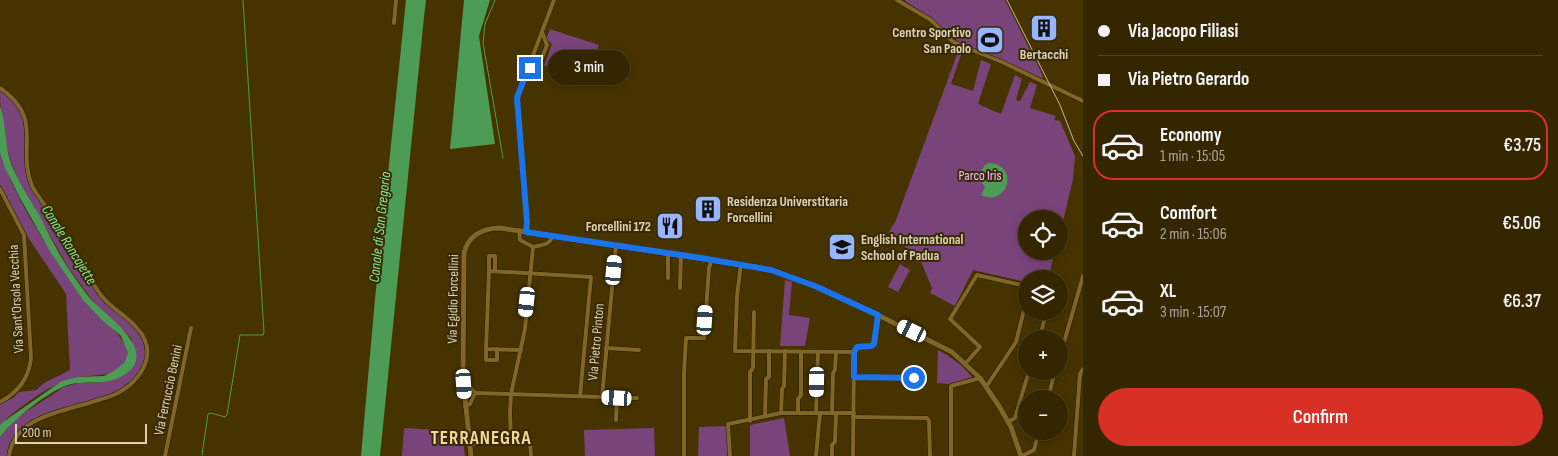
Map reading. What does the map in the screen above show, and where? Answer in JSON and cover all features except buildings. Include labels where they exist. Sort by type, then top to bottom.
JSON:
[{"type":"street","points":[[394,23],[396,0]]},
{"type":"street","points":[[526,232],[527,222],[517,98],[530,68],[530,63],[554,0]]},
{"type":"street","points":[[897,0],[930,20],[952,41],[1002,62],[1083,101]]},
{"type":"street","points":[[530,68],[539,65],[547,45],[541,38]]},
{"type":"street","points":[[0,88],[14,99],[23,110],[27,129],[26,168],[33,188],[103,298],[137,327],[145,340],[148,355],[141,373],[126,388],[111,396],[33,421],[18,433],[9,456]]},
{"type":"street","name":"Via Sant'Orsola Vecchia","points":[[0,189],[24,235],[31,358],[27,373],[21,384],[12,395],[0,402]]},
{"type":"street","name":"Via Egidio Forcellini","points":[[471,456],[465,406],[464,378],[463,263],[465,247],[482,230],[500,228],[712,259],[771,270],[790,276],[878,315],[952,352],[986,386],[1008,422],[1021,456]]},
{"type":"street","points":[[519,230],[520,240],[533,247],[548,243],[552,240],[552,236]]},
{"type":"street","name":"Via Pietro Pinton","points":[[616,245],[602,397],[637,398]]},
{"type":"street","points":[[511,440],[511,394],[525,328],[533,247]]},
{"type":"street","points":[[668,253],[668,278]]},
{"type":"street","points":[[680,288],[681,254]]},
{"type":"street","points":[[495,271],[495,256],[489,256],[486,360],[496,360],[497,349]]},
{"type":"street","points":[[684,456],[686,338],[704,338],[709,268],[712,259]]},
{"type":"street","points":[[740,264],[735,351],[854,352]]},
{"type":"street","points":[[488,271],[591,276],[580,396]]},
{"type":"street","points":[[965,364],[980,347],[950,319],[977,275],[1018,284]]},
{"type":"street","points":[[1068,330],[1083,276]]},
{"type":"street","points":[[750,421],[750,372],[753,368],[754,312]]},
{"type":"street","points":[[853,456],[854,352],[857,347],[874,344],[878,315]]},
{"type":"street","points":[[986,386],[1016,342],[1022,320]]},
{"type":"street","name":"Via Ferruccio Benini","points":[[165,456],[191,328]]},
{"type":"street","points":[[486,348],[521,350]]},
{"type":"street","points":[[606,348],[639,350]]},
{"type":"street","points":[[765,416],[766,379],[769,377],[769,351]]},
{"type":"street","points":[[781,413],[785,351]]},
{"type":"street","points":[[798,413],[798,399],[801,394],[801,352]]},
{"type":"street","points":[[816,456],[818,352]]},
{"type":"street","points":[[832,456],[832,445],[835,442],[833,373],[836,370],[836,352]]},
{"type":"street","points":[[1074,456],[1080,374],[1083,369]]},
{"type":"street","points":[[854,377],[914,378]]},
{"type":"street","points":[[464,378],[475,393]]},
{"type":"street","points":[[951,456],[951,386],[980,378]]},
{"type":"street","points":[[1008,422],[1014,418],[1025,380]]},
{"type":"street","points":[[475,393],[602,397]]},
{"type":"street","points":[[465,406],[470,404],[475,393]]},
{"type":"street","points":[[616,420],[617,398]]},
{"type":"street","points":[[730,456],[728,424],[750,421],[781,413],[834,413],[927,418],[929,421],[930,456]]},
{"type":"street","points":[[1076,414],[1083,413]]},
{"type":"street","points":[[1021,456],[1034,450],[1037,440]]},
{"type":"street","points":[[470,444],[530,442],[531,456]]},
{"type":"green space","name":"Centro Sportivo San Paolo","points":[[905,0],[1005,0],[1043,76],[1042,78],[959,42]]},
{"type":"green space","points":[[550,29],[599,45],[594,58],[585,61],[544,66],[552,44],[546,39]]},
{"type":"green space","name":"Parco Iris","points":[[959,49],[962,52],[951,84],[973,91],[981,60],[991,64],[978,104],[1001,114],[1015,75],[1022,79],[1016,100],[1020,101],[1030,82],[1037,85],[1030,108],[1056,116],[1054,120],[1060,121],[1075,156],[1073,179],[1066,210],[1018,210],[1018,260],[1053,260],[1050,270],[1018,270],[1018,280],[973,270],[955,306],[930,293],[932,288],[921,262],[889,232],[896,220]]},
{"type":"green space","points":[[0,90],[14,100],[26,122],[25,168],[32,188],[101,297],[137,329],[146,349],[142,368],[137,376],[121,390],[109,396],[37,418],[17,433],[10,443],[7,456],[0,456],[0,437],[18,417],[64,387],[78,383],[112,381],[135,351],[131,338],[95,304],[68,267],[19,181],[10,159],[4,136]]},
{"type":"green space","points":[[0,153],[29,217],[48,247],[80,295],[121,338],[128,353],[122,367],[116,371],[109,374],[75,378],[56,385],[27,403],[0,425],[0,404],[13,398],[19,392],[36,390],[44,383],[70,370],[66,294],[23,230],[0,185]]},
{"type":"green space","points":[[900,264],[910,270],[898,292],[888,287]]},
{"type":"green space","points":[[785,280],[792,282],[789,315],[810,318],[805,346],[780,346]]},
{"type":"green space","points":[[938,350],[948,355],[972,377],[949,384],[937,383]]},
{"type":"green space","points":[[784,418],[790,456],[750,456],[750,425]]},
{"type":"green space","points":[[727,426],[728,456],[698,456],[699,427]]},
{"type":"green space","points":[[404,428],[462,431],[465,456],[402,456]]},
{"type":"green space","points":[[654,428],[655,456],[585,456],[584,430]]},
{"type":"shaded area","points":[[406,0],[426,0],[380,456],[361,456],[375,299]]},
{"type":"shaded area","points":[[464,0],[490,0],[479,36],[495,144],[450,149]]},
{"type":"shaded area","points":[[0,106],[9,159],[21,185],[66,265],[88,296],[125,332],[132,342],[136,353],[135,363],[127,373],[107,382],[80,383],[63,387],[43,398],[14,422],[0,437],[0,425],[3,422],[62,381],[77,377],[104,376],[125,362],[128,353],[121,336],[83,300],[51,253],[20,198],[5,168],[0,153]]},
{"type":"shaded area","points":[[989,163],[999,165],[1005,171],[1007,177],[1007,185],[998,196],[981,195],[985,187],[980,181],[980,173],[985,165]]},
{"type":"waterway","points":[[202,455],[208,414],[211,413],[225,417],[227,415],[240,335],[263,335],[264,332],[243,0]]},
{"type":"waterway","points":[[495,0],[485,24],[483,43],[503,158]]},
{"type":"tram line","points":[[1007,0],[1060,105],[1074,141],[1083,156]]},
{"type":"place","name":"Bertacchi","points":[[1044,28]]},
{"type":"place","name":"Centro Sportivo San Paolo","points":[[990,40]]},
{"type":"place","name":"Residenza Universtitaria Forcellini","points":[[708,209]]},
{"type":"place","name":"Forcellini 172","points":[[670,226]]},
{"type":"place","name":"English International School of Padua","points":[[842,247]]},
{"type":"district","name":"TERRANEGRA","points":[[481,438]]},
{"type":"route","points":[[530,68],[527,71],[517,98],[527,222],[526,232],[740,264],[778,272],[802,281],[878,315],[876,337],[873,346],[859,346],[854,350],[854,377],[914,378]]},
{"type":"water label","name":"Canale di San Gregorio","points":[[380,227]]},
{"type":"water label","name":"Canale Roncajette","points":[[69,245]]}]
